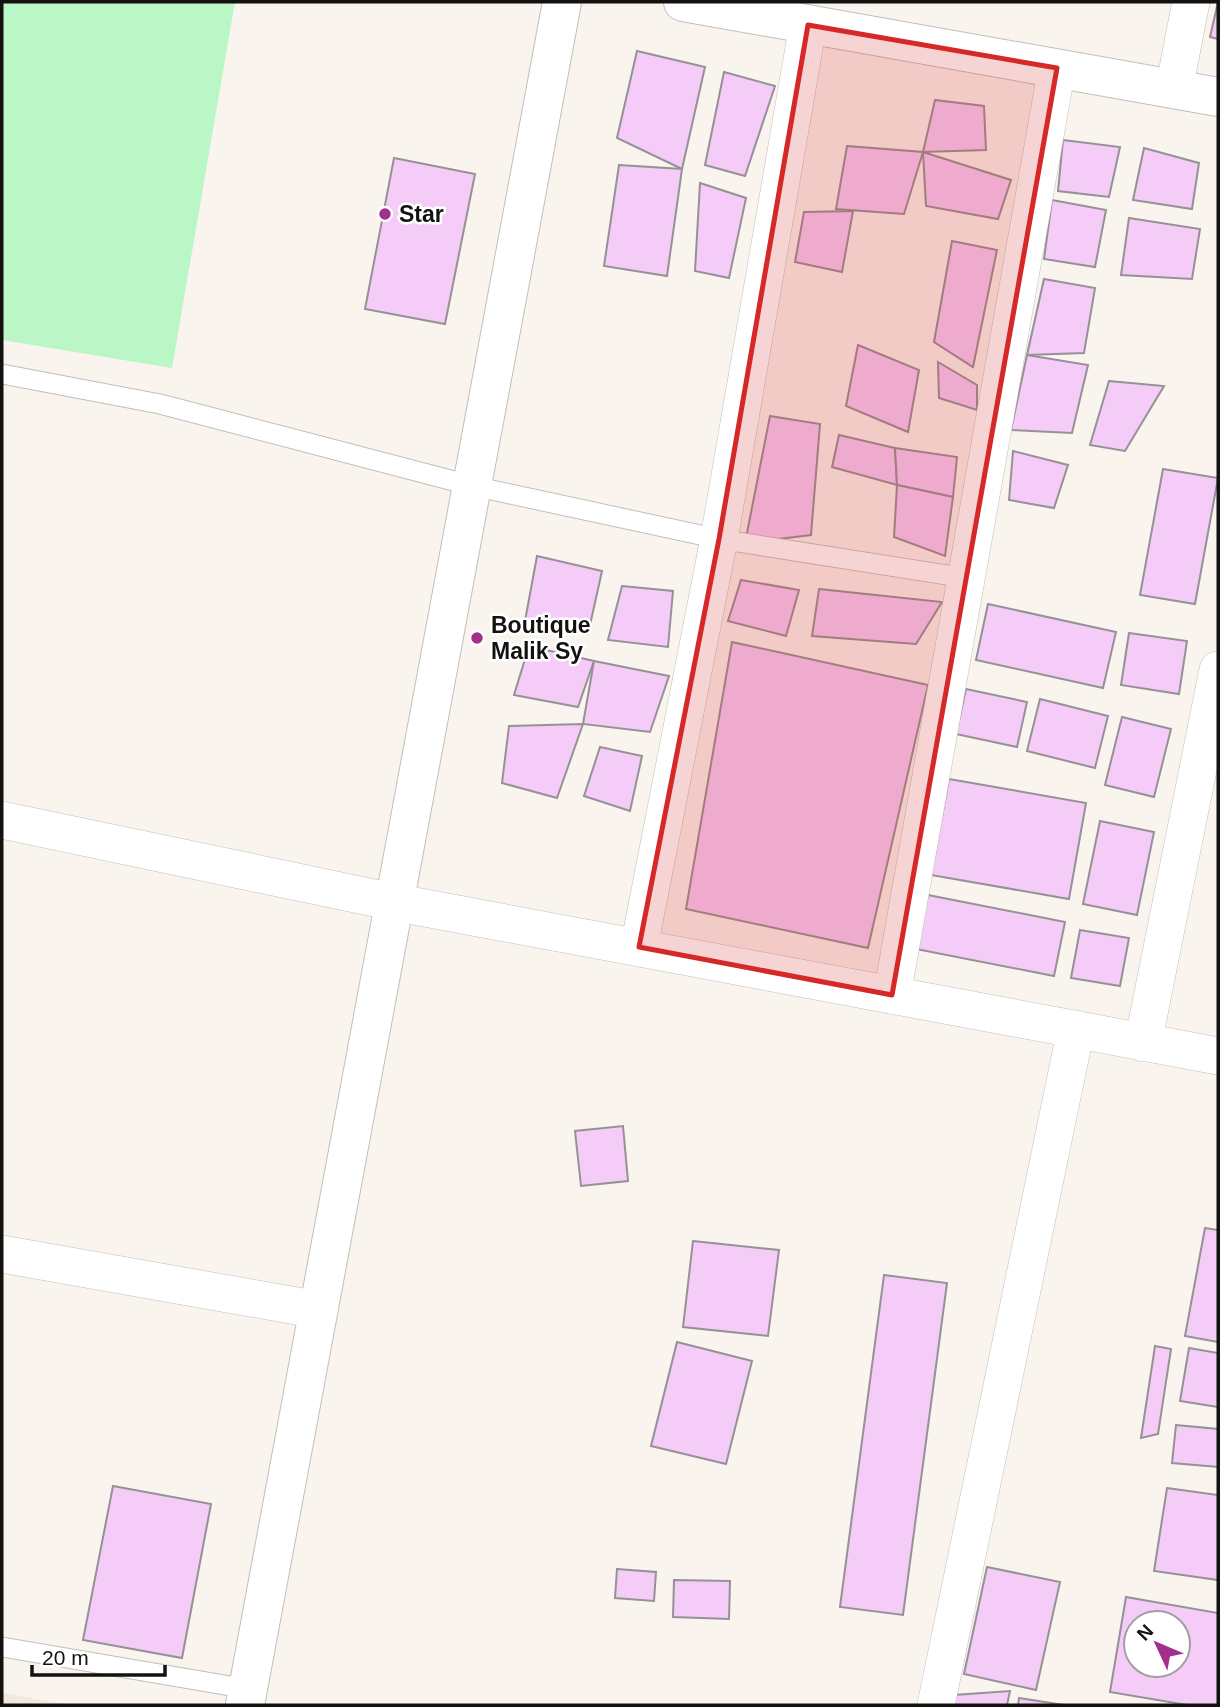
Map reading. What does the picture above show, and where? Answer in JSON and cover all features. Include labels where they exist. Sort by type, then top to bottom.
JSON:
[{"type":"street","points":[[247,1697],[562,2]]},
{"type":"street","points":[[684,2],[1218,96]]},
{"type":"street","points":[[1174,89],[1191,2]]},
{"type":"street","points":[[639,947],[719,538],[808,25]]},
{"type":"street","points":[[892,995],[1056,68]]},
{"type":"street","points":[[1143,1043],[1216,693]]},
{"type":"street","points":[[2,820],[393,902],[1218,1056]]},
{"type":"street","points":[[936,1705],[1076,1029]]},
{"type":"street","points":[[2,1254],[318,1310]]},
{"type":"lane","points":[[2,374],[160,404],[473,486],[719,538],[966,579]]},
{"type":"lane","points":[[2,1647],[247,1697]]},
{"type":"highlighted area","points":[[808,25],[1057,68],[892,995],[639,947],[719,539]]},
{"type":"shaded area","points":[[2,1693],[70,1705],[2,1705]]},
{"type":"green space","points":[[2,2],[235,2],[172,368],[2,340]]},
{"type":"building","points":[[1218,2],[1218,39],[1210,37]]},
{"type":"building","points":[[637,51],[705,67],[682,169],[617,138]]},
{"type":"building","points":[[724,72],[775,86],[745,176],[705,165]]},
{"type":"building","points":[[935,100],[984,106],[986,150],[923,152]]},
{"type":"building","points":[[1063,140],[1120,147],[1109,197],[1058,191]]},
{"type":"building","points":[[847,146],[923,152],[904,214],[836,209]]},
{"type":"building","points":[[1144,148],[1199,163],[1192,209],[1133,200]]},
{"type":"building","points":[[923,152],[1011,180],[998,219],[926,206]]},
{"type":"building","points":[[394,158],[475,174],[445,324],[365,309]]},
{"type":"building","points":[[619,165],[682,169],[667,276],[604,266]]},
{"type":"building","points":[[700,183],[746,198],[729,278],[695,271]]},
{"type":"building","points":[[1052,200],[1106,210],[1095,267],[1044,259]]},
{"type":"building","points":[[853,211],[842,272],[795,262],[804,212]]},
{"type":"building","points":[[1129,218],[1200,229],[1192,279],[1121,275]]},
{"type":"building","points":[[952,241],[997,250],[973,367],[934,342]]},
{"type":"building","points":[[1044,279],[1095,288],[1084,353],[1027,355]]},
{"type":"building","points":[[858,345],[919,370],[908,432],[846,406]]},
{"type":"building","points":[[1027,355],[1088,365],[1072,433],[1011,430]]},
{"type":"building","points":[[938,362],[977,385],[977,410],[939,398]]},
{"type":"building","points":[[1109,381],[1164,386],[1125,451],[1090,445]]},
{"type":"building","points":[[770,416],[820,424],[811,535],[745,543]]},
{"type":"building","points":[[839,435],[895,448],[897,485],[832,467]]},
{"type":"building","points":[[895,448],[957,457],[953,497],[897,485]]},
{"type":"building","points":[[1013,451],[1068,465],[1054,508],[1009,500]]},
{"type":"building","points":[[1163,469],[1218,478],[1195,604],[1140,595]]},
{"type":"building","points":[[897,485],[953,497],[945,556],[894,537]]},
{"type":"building","points":[[537,556],[602,571],[588,634],[525,621]]},
{"type":"building","points":[[741,580],[799,590],[786,636],[728,621]]},
{"type":"building","points":[[622,586],[673,591],[668,647],[608,640]]},
{"type":"building","points":[[819,589],[942,602],[916,644],[812,636]]},
{"type":"building","points":[[988,604],[1116,632],[1103,688],[976,660]]},
{"type":"building","points":[[1129,633],[1187,641],[1179,694],[1121,685]]},
{"type":"building","points":[[732,642],[928,685],[868,948],[686,909]]},
{"type":"building","points":[[529,646],[594,661],[578,707],[514,695]]},
{"type":"building","points":[[594,661],[669,676],[650,732],[583,724]]},
{"type":"building","points":[[966,689],[1027,702],[1017,747],[956,734]]},
{"type":"building","points":[[1040,699],[1108,716],[1095,768],[1027,751]]},
{"type":"building","points":[[1122,717],[1171,729],[1154,797],[1105,785]]},
{"type":"building","points":[[583,724],[557,798],[502,783],[509,726]]},
{"type":"building","points":[[600,747],[642,756],[630,811],[584,796]]},
{"type":"building","points":[[949,779],[1086,803],[1069,899],[931,875]]},
{"type":"building","points":[[1100,821],[1154,832],[1137,915],[1083,904]]},
{"type":"building","points":[[928,895],[1065,922],[1054,976],[916,949]]},
{"type":"building","points":[[1080,930],[1129,938],[1120,986],[1071,978]]},
{"type":"building","points":[[623,1126],[628,1181],[581,1186],[575,1131]]},
{"type":"building","points":[[1205,1228],[1218,1230],[1218,1342],[1185,1336]]},
{"type":"building","points":[[693,1241],[779,1250],[768,1336],[683,1327]]},
{"type":"building","points":[[884,1275],[947,1283],[903,1615],[840,1607]]},
{"type":"building","points":[[677,1342],[752,1361],[726,1464],[651,1446]]},
{"type":"building","points":[[1155,1346],[1171,1349],[1158,1434],[1141,1438]]},
{"type":"building","points":[[1189,1348],[1218,1353],[1218,1407],[1180,1401]]},
{"type":"building","points":[[1176,1425],[1218,1429],[1218,1467],[1172,1463]]},
{"type":"building","points":[[113,1486],[211,1504],[182,1658],[83,1640]]},
{"type":"building","points":[[1167,1488],[1218,1495],[1218,1580],[1154,1571]]},
{"type":"building","points":[[987,1567],[1060,1582],[1036,1690],[964,1674]]},
{"type":"building","points":[[617,1569],[656,1572],[654,1601],[615,1598]]},
{"type":"building","points":[[674,1580],[730,1581],[729,1619],[673,1617]]},
{"type":"building","points":[[1126,1597],[1218,1613],[1218,1705],[1187,1705],[1110,1692],[1122,1621],[1122,1679],[1192,1679],[1192,1609],[1124,1609]]},
{"type":"building","points":[[1010,1691],[1007,1705],[952,1705],[954,1695]]},
{"type":"building","points":[[1019,1698],[1064,1705],[1018,1705]]},
{"type":"place","name":"Star","points":[[385,214]]},
{"type":"place","name":"Boutique Malik Sy","points":[[477,638]]}]
